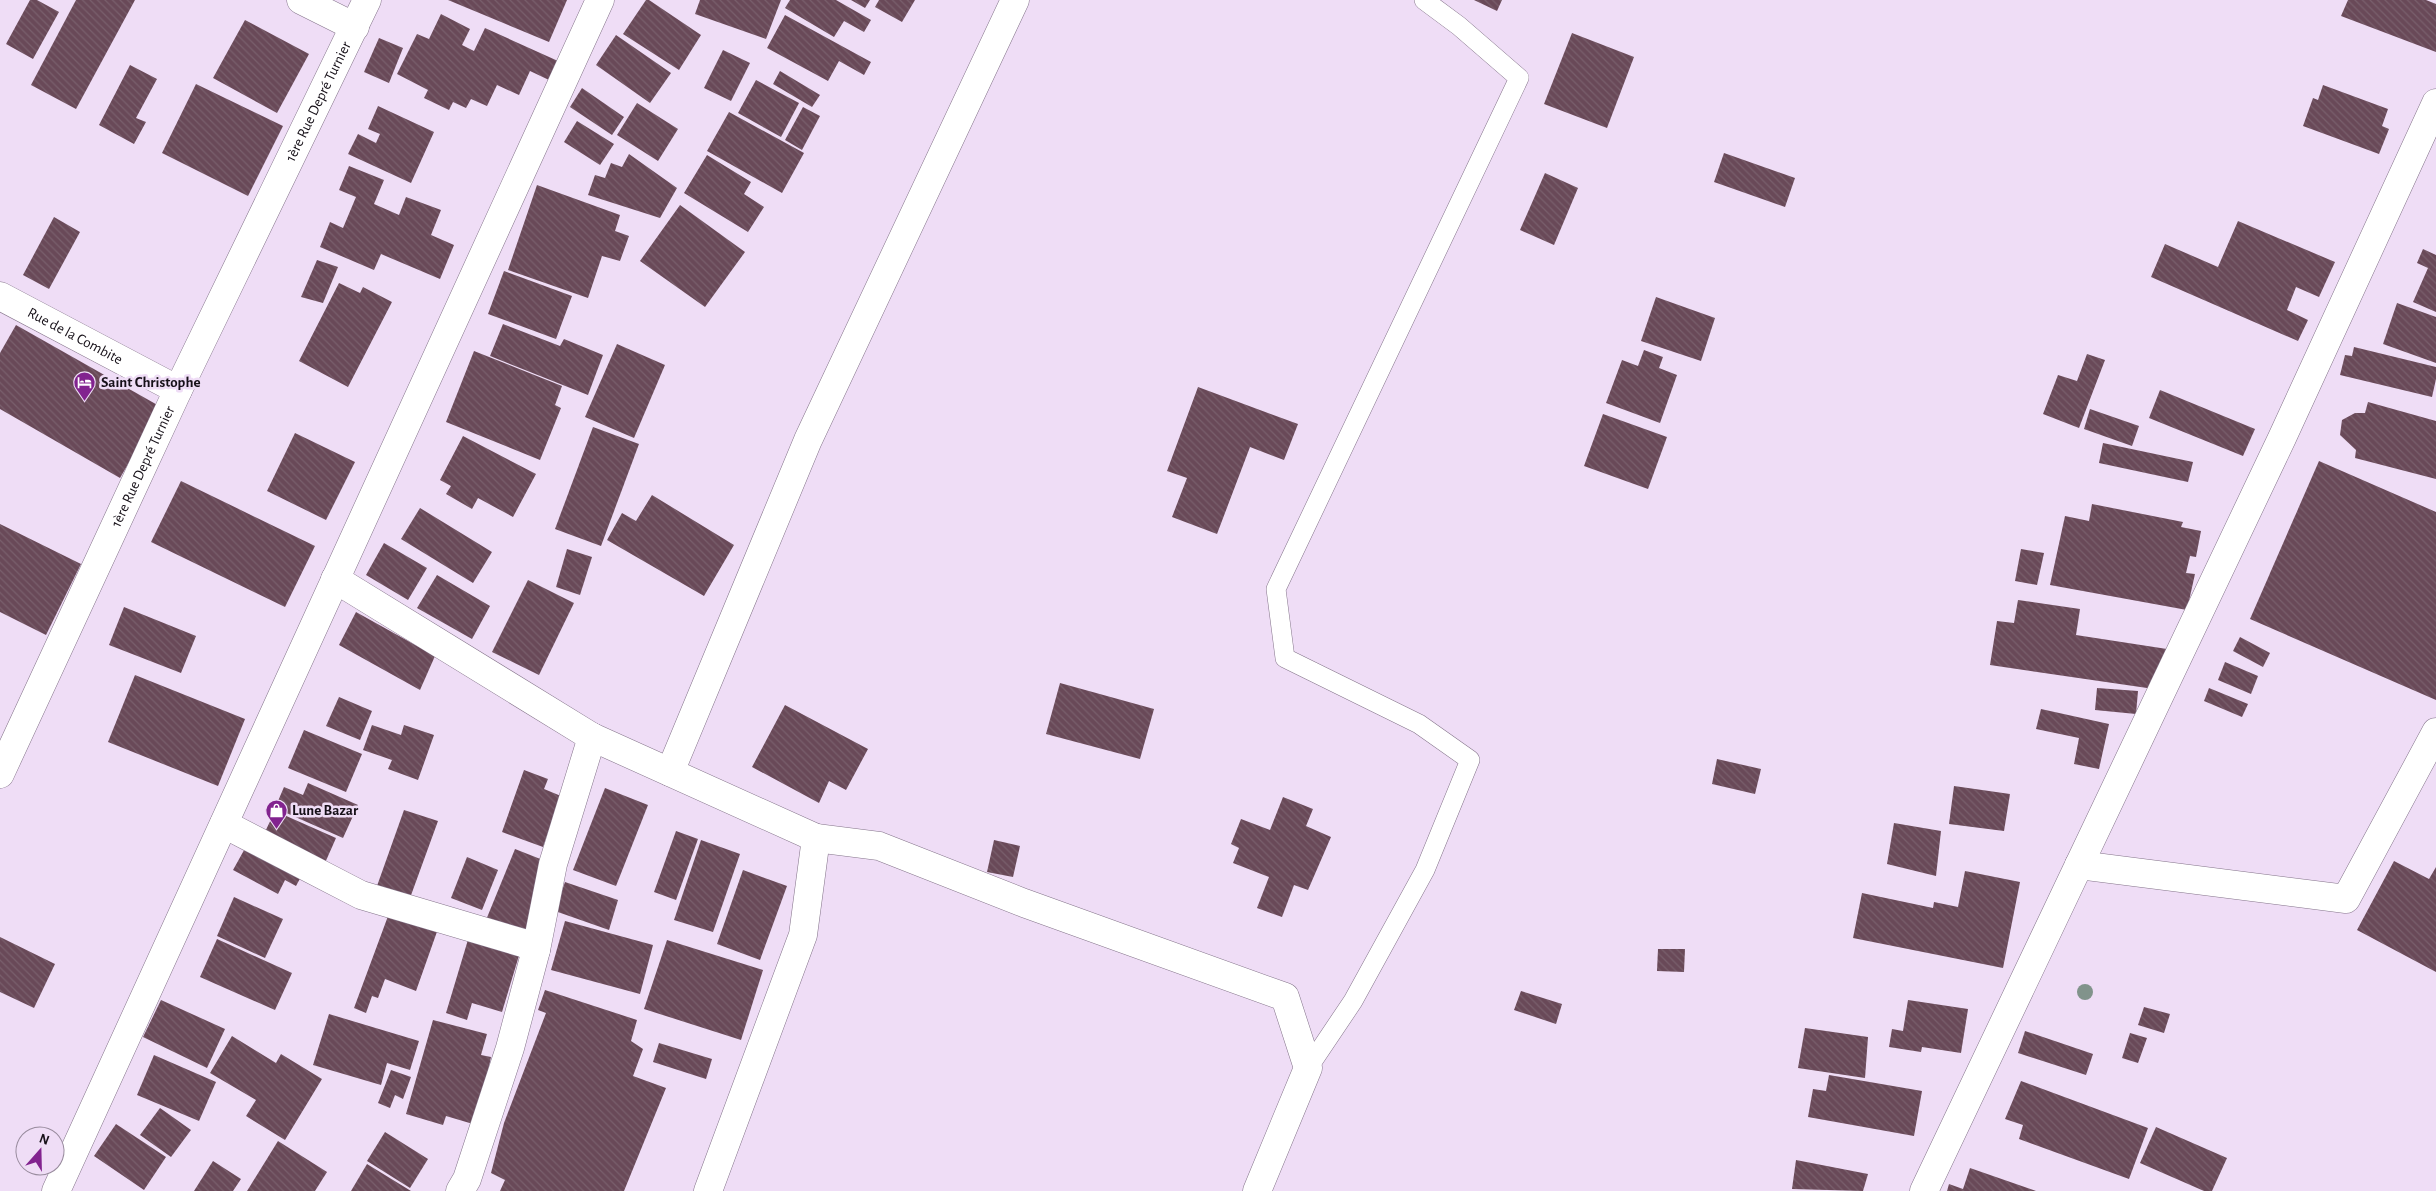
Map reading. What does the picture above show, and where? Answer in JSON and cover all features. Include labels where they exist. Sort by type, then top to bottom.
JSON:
[{"type":"street","points":[[300,0],[355,26]]},
{"type":"street","name":"1ère Rue Depré Turnier","points":[[0,774],[178,390],[367,0]]},
{"type":"street","points":[[60,1190],[335,579],[600,0]]},
{"type":"street","points":[[670,772],[808,440],[1015,0]]},
{"type":"street","points":[[1924,1191],[2282,438],[2436,103]]},
{"type":"street","name":"Rue de la Combite","points":[[0,296],[178,390]]},
{"type":"street","points":[[335,579],[592,737],[816,838],[879,846],[1024,904],[1286,997],[1308,1068],[1256,1191]]},
{"type":"street","points":[[2079,865],[2346,899],[2436,732]]},
{"type":"street","points":[[460,1191],[467,1179],[510,1048],[536,950],[553,864],[592,737]]},
{"type":"street","points":[[224,824],[361,895],[523,943],[536,950]]},
{"type":"street","points":[[708,1191],[803,935],[816,838]]},
{"type":"lane","points":[[1308,1068],[1353,1001],[1425,870],[1470,760],[1419,724],[1285,658],[1276,589],[1519,78],[1459,26],[1424,0]]},
{"type":"building","points":[[30,0],[37,0],[59,12],[33,59],[6,44]]},
{"type":"building","points":[[76,0],[135,0],[76,109],[31,85]]},
{"type":"building","points":[[448,0],[567,0],[549,42]]},
{"type":"building","points":[[646,0],[649,0],[701,35],[679,70],[623,34]]},
{"type":"building","points":[[700,0],[781,0],[766,39],[695,14]]},
{"type":"building","points":[[790,0],[836,0],[871,20],[864,32],[844,21],[834,37],[785,8]]},
{"type":"building","points":[[851,0],[870,0],[865,8]]},
{"type":"building","points":[[879,0],[915,0],[902,22],[875,7]]},
{"type":"building","points":[[1474,0],[1502,0],[1497,11]]},
{"type":"building","points":[[2348,0],[2426,0],[2436,4],[2436,52],[2341,16]]},
{"type":"building","points":[[441,14],[470,29],[462,45],[474,51],[485,28],[558,61],[549,80],[530,71],[519,95],[497,85],[487,106],[471,99],[466,108],[453,102],[449,110],[424,98],[428,90],[397,74],[417,34],[429,39]]},
{"type":"building","points":[[785,15],[871,62],[864,75],[839,61],[828,81],[767,48]]},
{"type":"building","points":[[245,20],[309,54],[277,113],[213,78]]},
{"type":"building","points":[[1572,33],[1634,57],[1607,128],[1544,104]]},
{"type":"building","points":[[616,35],[671,73],[650,103],[596,65]]},
{"type":"building","points":[[379,38],[403,48],[389,83],[364,72]]},
{"type":"building","points":[[723,50],[750,63],[731,101],[704,88]]},
{"type":"building","points":[[130,65],[157,79],[136,118],[146,122],[134,144],[99,125]]},
{"type":"building","points":[[780,71],[820,95],[812,107],[773,84]]},
{"type":"building","points":[[756,80],[799,103],[781,137],[738,113]]},
{"type":"building","points":[[196,84],[283,126],[248,196],[162,153]]},
{"type":"building","points":[[2323,85],[2388,109],[2382,126],[2389,129],[2379,154],[2303,126],[2313,98],[2318,100]]},
{"type":"building","points":[[582,88],[624,117],[612,135],[570,107]]},
{"type":"building","points":[[637,103],[678,129],[658,161],[617,135]]},
{"type":"building","points":[[378,106],[434,132],[411,183],[348,154],[358,134],[376,143],[380,134],[368,129]]},
{"type":"building","points":[[803,107],[820,116],[802,150],[785,140]]},
{"type":"building","points":[[729,112],[804,153],[782,193],[707,151]]},
{"type":"building","points":[[577,121],[614,144],[600,165],[564,142]]},
{"type":"building","points":[[1724,153],[1795,178],[1785,207],[1714,182]]},
{"type":"building","points":[[629,154],[677,188],[660,218],[588,195],[595,175],[605,178],[611,163],[622,167]]},
{"type":"building","points":[[707,155],[751,182],[744,194],[764,207],[748,232],[684,193]]},
{"type":"building","points":[[349,166],[384,180],[374,204],[399,215],[406,197],[441,210],[431,235],[454,245],[440,279],[381,254],[374,270],[320,247],[330,222],[343,228],[356,197],[339,190]]},
{"type":"building","points":[[1545,173],[1578,188],[1554,245],[1520,230]]},
{"type":"building","points":[[537,185],[620,215],[615,231],[629,236],[620,261],[602,256],[588,298],[508,270]]},
{"type":"building","points":[[680,205],[745,252],[705,307],[640,261]]},
{"type":"building","points":[[54,217],[80,232],[49,289],[23,275]]},
{"type":"building","points":[[2238,221],[2335,262],[2319,297],[2296,287],[2287,310],[2308,320],[2298,341],[2151,277],[2165,244],[2218,267]]},
{"type":"building","points":[[2423,249],[2436,255],[2436,312],[2413,302],[2428,268],[2417,263]]},
{"type":"building","points":[[317,260],[338,267],[323,303],[301,297]]},
{"type":"building","points":[[504,271],[572,296],[556,339],[488,314]]},
{"type":"building","points":[[339,283],[360,293],[363,287],[392,302],[348,387],[299,361]]},
{"type":"building","points":[[1656,297],[1715,318],[1701,361],[1641,341]]},
{"type":"building","points":[[2397,303],[2436,317],[2436,363],[2383,344]]},
{"type":"building","points":[[503,324],[560,346],[564,339],[603,355],[588,395],[490,356]]},
{"type":"building","points":[[16,325],[161,407],[120,478],[0,409],[0,353]]},
{"type":"building","points":[[617,344],[665,365],[634,438],[585,417]]},
{"type":"building","points":[[2354,347],[2436,367],[2436,379],[2432,397],[2340,375],[2345,355],[2352,356]]},
{"type":"building","points":[[1644,350],[1663,357],[1659,368],[1677,375],[1660,423],[1606,403],[1622,360],[1638,366]]},
{"type":"building","points":[[474,351],[562,386],[555,405],[561,408],[540,460],[446,422]]},
{"type":"building","points":[[2087,354],[2105,360],[2079,428],[2043,414],[2058,375],[2077,381]]},
{"type":"building","points":[[1198,387],[1298,424],[1284,460],[1250,447],[1217,534],[1172,517],[1187,478],[1167,471]]},
{"type":"building","points":[[2160,390],[2255,429],[2243,456],[2149,418]]},
{"type":"building","points":[[2368,402],[2436,421],[2436,479],[2355,458],[2356,450],[2340,435],[2342,420],[2355,413],[2365,413]]},
{"type":"building","points":[[2090,409],[2139,426],[2132,446],[2084,429]]},
{"type":"building","points":[[1603,414],[1667,437],[1648,489],[1584,466]]},
{"type":"building","points":[[593,427],[639,444],[601,546],[555,529]]},
{"type":"building","points":[[295,433],[355,462],[326,520],[267,491]]},
{"type":"building","points":[[463,436],[536,474],[513,517],[478,498],[472,509],[446,494],[451,486],[440,480]]},
{"type":"building","points":[[2103,443],[2193,462],[2188,482],[2099,463]]},
{"type":"building","points":[[2319,461],[2436,512],[2436,700],[2250,619]]},
{"type":"building","points":[[181,481],[315,546],[285,607],[151,542]]},
{"type":"building","points":[[652,495],[734,545],[704,596],[607,540],[622,513],[636,521]]},
{"type":"building","points":[[2092,504],[2183,522],[2181,527],[2201,531],[2196,557],[2190,556],[2186,573],[2195,574],[2187,610],[2050,585],[2065,516],[2089,521]]},
{"type":"building","points":[[420,508],[492,552],[473,583],[401,539]]},
{"type":"building","points":[[0,524],[81,564],[46,635],[0,612]]},
{"type":"building","points":[[384,543],[427,568],[408,600],[366,575]]},
{"type":"building","points":[[567,549],[592,557],[580,595],[556,587]]},
{"type":"building","points":[[2021,549],[2044,553],[2037,585],[2015,581]]},
{"type":"building","points":[[437,575],[490,606],[472,639],[417,608]]},
{"type":"building","points":[[528,580],[574,603],[539,675],[492,652]]},
{"type":"building","points":[[2018,600],[2080,609],[2076,635],[2167,649],[2154,689],[1990,665],[1997,621],[2014,623]]},
{"type":"building","points":[[124,607],[196,636],[181,673],[109,645]]},
{"type":"building","points":[[356,612],[435,656],[420,690],[339,645]]},
{"type":"building","points":[[2240,637],[2270,653],[2263,667],[2233,651]]},
{"type":"building","points":[[2225,662],[2258,676],[2251,694],[2218,680]]},
{"type":"building","points":[[135,675],[245,719],[218,786],[108,742]]},
{"type":"building","points":[[1060,683],[1154,709],[1140,759],[1046,734]]},
{"type":"building","points":[[2097,688],[2138,691],[2136,714],[2095,710]]},
{"type":"building","points":[[2209,688],[2248,704],[2242,717],[2204,701]]},
{"type":"building","points":[[339,697],[372,711],[360,740],[326,726]]},
{"type":"building","points":[[785,705],[868,749],[846,790],[829,781],[819,803],[752,767]]},
{"type":"building","points":[[2041,709],[2109,724],[2099,769],[2074,764],[2079,738],[2036,729]]},
{"type":"building","points":[[372,725],[401,735],[404,725],[434,735],[418,780],[388,769],[392,760],[363,750]]},
{"type":"building","points":[[304,730],[362,754],[346,792],[288,768]]},
{"type":"building","points":[[1717,759],[1761,769],[1755,794],[1712,784]]},
{"type":"building","points":[[524,770],[548,779],[544,789],[561,796],[543,847],[502,832]]},
{"type":"building","points":[[308,783],[358,805],[343,838],[275,808],[284,787],[303,795]]},
{"type":"building","points":[[1954,786],[2010,794],[2004,831],[1949,824]]},
{"type":"building","points":[[605,788],[648,805],[616,886],[573,870]]},
{"type":"building","points":[[1283,797],[1313,809],[1306,826],[1331,837],[1308,890],[1294,885],[1282,917],[1257,908],[1269,877],[1233,863],[1239,848],[1231,844],[1241,819],[1270,830]]},
{"type":"building","points":[[404,810],[438,821],[410,898],[377,886]]},
{"type":"building","points":[[275,811],[336,838],[325,863],[263,836]]},
{"type":"building","points":[[1894,823],[1941,831],[1936,876],[1887,864]]},
{"type":"building","points":[[676,831],[698,839],[676,900],[654,892]]},
{"type":"building","points":[[701,840],[740,854],[713,932],[674,920]]},
{"type":"building","points":[[994,840],[1020,846],[1013,877],[987,872]]},
{"type":"building","points":[[248,843],[303,873],[296,886],[285,880],[278,894],[233,870]]},
{"type":"building","points":[[515,849],[553,864],[525,935],[486,920]]},
{"type":"building","points":[[467,857],[498,870],[482,910],[451,898]]},
{"type":"building","points":[[2394,861],[2429,879],[2436,867],[2436,972],[2357,930]]},
{"type":"building","points":[[743,870],[787,886],[760,960],[717,944]]},
{"type":"building","points":[[1965,871],[2020,882],[2003,968],[1853,938],[1862,893],[1933,908],[1934,902],[1958,907]]},
{"type":"building","points":[[565,882],[618,900],[609,930],[555,911]]},
{"type":"building","points":[[234,897],[283,919],[265,958],[217,936]]},
{"type":"building","points":[[391,908],[439,926],[416,991],[385,979],[378,998],[372,996],[366,1013],[354,1008]]},
{"type":"building","points":[[565,921],[653,945],[640,994],[551,970]]},
{"type":"building","points":[[470,933],[521,949],[502,1012],[472,1003],[467,1020],[446,1013]]},
{"type":"building","points":[[0,937],[55,964],[34,1008],[0,992]]},
{"type":"building","points":[[217,939],[292,973],[275,1010],[200,977]]},
{"type":"building","points":[[667,940],[763,970],[741,1040],[644,1009]]},
{"type":"building","points":[[1658,949],[1685,949],[1684,972],[1657,971]]},
{"type":"building","points":[[545,990],[637,1020],[631,1041],[643,1049],[633,1076],[666,1088],[624,1191],[500,1191],[505,1180],[491,1173],[504,1123],[546,1013],[538,1010]]},
{"type":"building","points":[[1521,991],[1562,1004],[1556,1024],[1514,1010]]},
{"type":"building","points":[[161,1000],[225,1029],[207,1068],[143,1037]]},
{"type":"building","points":[[1908,1000],[1968,1009],[1961,1053],[1922,1047],[1921,1052],[1889,1047],[1892,1029],[1903,1031]]},
{"type":"building","points":[[2144,1007],[2170,1014],[2164,1033],[2138,1025]]},
{"type":"building","points":[[329,1014],[419,1041],[410,1070],[387,1063],[381,1085],[313,1065]]},
{"type":"building","points":[[433,1020],[487,1034],[481,1055],[491,1057],[473,1124],[446,1116],[443,1125],[406,1114]]},
{"type":"building","points":[[1805,1028],[1868,1037],[1865,1078],[1798,1068]]},
{"type":"building","points":[[2025,1031],[2093,1054],[2086,1075],[2018,1053]]},
{"type":"building","points":[[2130,1033],[2147,1038],[2138,1063],[2122,1058]]},
{"type":"building","points":[[232,1036],[276,1063],[281,1054],[322,1079],[285,1140],[246,1116],[256,1100],[210,1073]]},
{"type":"building","points":[[659,1043],[712,1059],[706,1079],[653,1062]]},
{"type":"building","points":[[154,1055],[216,1082],[199,1121],[137,1095]]},
{"type":"building","points":[[391,1070],[411,1077],[403,1099],[395,1095],[390,1108],[378,1103]]},
{"type":"building","points":[[1829,1075],[1922,1091],[1914,1136],[1808,1117],[1813,1089],[1826,1091]]},
{"type":"building","points":[[2021,1081],[2148,1128],[2129,1179],[2019,1139],[2023,1125],[2005,1119]]},
{"type":"building","points":[[160,1108],[191,1130],[171,1157],[140,1135]]},
{"type":"building","points":[[116,1124],[166,1157],[144,1190],[94,1156]]},
{"type":"building","points":[[2156,1127],[2227,1158],[2212,1191],[2204,1191],[2140,1163]]},
{"type":"building","points":[[385,1132],[428,1159],[410,1188],[367,1161]]},
{"type":"building","points":[[278,1141],[327,1172],[315,1191],[247,1191]]},
{"type":"building","points":[[1796,1160],[1868,1174],[1863,1191],[1792,1189]]},
{"type":"building","points":[[213,1161],[241,1179],[233,1191],[194,1191]]},
{"type":"building","points":[[367,1164],[411,1191],[351,1191]]},
{"type":"building","points":[[1970,1168],[2036,1191],[1947,1191],[1949,1184],[1963,1189]]},
{"type":"place","name":"Saint Christophe","points":[[85,401]]},
{"type":"place","name":"Lune Bazar","points":[[276,829]]}]
